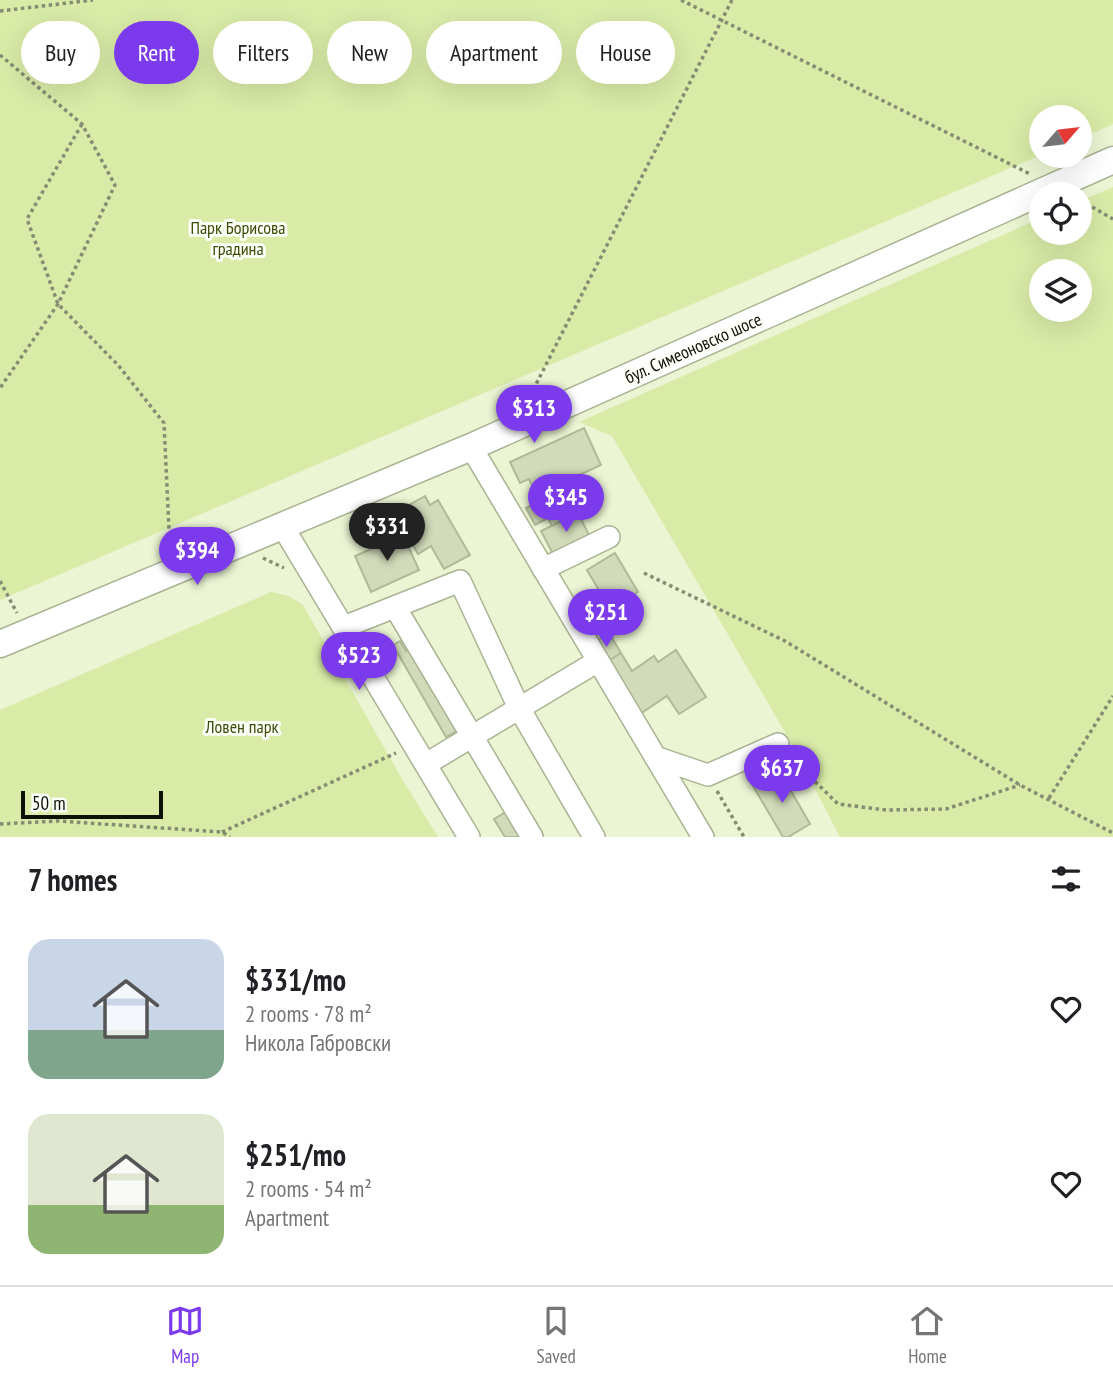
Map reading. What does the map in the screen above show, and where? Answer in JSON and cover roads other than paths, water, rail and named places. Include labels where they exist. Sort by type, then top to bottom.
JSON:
[{"type":"main road","name":"бул. Симеоновско шосе","points":[[0,644],[471,447],[1113,160]]},
{"type":"street","points":[[471,447],[703,837]]},
{"type":"street","points":[[283,527],[469,837]]},
{"type":"street","points":[[543,569],[609,537]]},
{"type":"street","points":[[344,627],[460,581],[519,708],[593,837]]},
{"type":"street","points":[[395,607],[532,837]]},
{"type":"street","points":[[426,764],[598,661]]},
{"type":"street","points":[[655,757],[708,775],[778,744]]},
{"type":"park label","name":"Парк Борисова градина","points":[[238,237]]},
{"type":"park label","name":"Ловен парк","points":[[242,726]]}]
